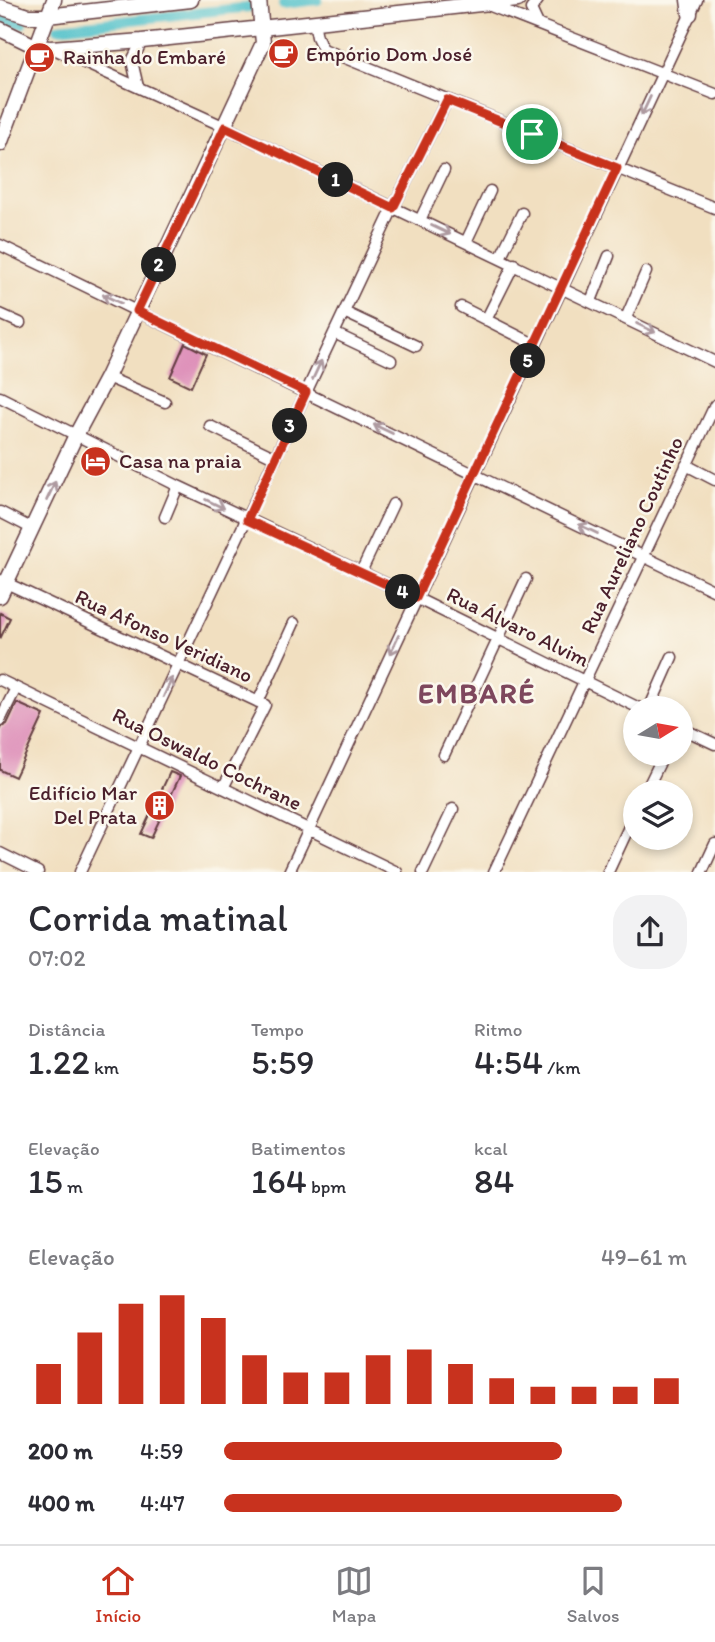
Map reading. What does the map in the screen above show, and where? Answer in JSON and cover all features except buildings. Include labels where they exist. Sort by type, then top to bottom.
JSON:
[{"type":"main road","points":[[0,144],[44,48],[47,16],[54,0]]},
{"type":"main road","points":[[92,0],[122,9]]},
{"type":"main road","points":[[0,7],[28,16],[47,16],[191,0]]},
{"type":"main road","points":[[2,586],[33,529],[76,435],[107,377],[263,43],[259,0]]},
{"type":"main road","points":[[0,29],[44,48],[142,41],[261,24],[314,22],[519,0]]},
{"type":"street","points":[[538,0],[531,9],[538,24]]},
{"type":"street","points":[[289,872],[563,288],[689,7],[697,0]]},
{"type":"street","points":[[488,5],[715,94]]},
{"type":"street","points":[[314,22],[323,49],[715,208]]},
{"type":"street","points":[[138,86],[131,61],[142,41]]},
{"type":"street","points":[[44,48],[138,86],[715,362]]},
{"type":"street","points":[[80,872],[393,208],[447,100]]},
{"type":"street","points":[[419,220],[444,170]]},
{"type":"street","points":[[466,242],[490,191]]},
{"type":"street","points":[[500,258],[522,212]]},
{"type":"street","points":[[0,245],[715,591]]},
{"type":"street","points":[[591,301],[609,256]]},
{"type":"street","points":[[486,320],[513,264]]},
{"type":"street","points":[[626,318],[646,272]]},
{"type":"street","points":[[461,307],[536,345]]},
{"type":"street","points":[[344,312],[416,346]]},
{"type":"street","points":[[0,314],[20,323]]},
{"type":"street","points":[[334,333],[391,360]]},
{"type":"street","points":[[107,377],[165,402]]},
{"type":"street","name":"Rua Álvaro Alvim","points":[[0,397],[247,520],[416,598],[623,700]]},
{"type":"street","name":"Rua Aureliano Coutinho","points":[[494,872],[715,405]]},
{"type":"street","points":[[210,426],[276,458]]},
{"type":"street","points":[[686,466],[715,480]]},
{"type":"street","points":[[165,517],[178,486]]},
{"type":"street","points":[[361,572],[393,504]]},
{"type":"street","points":[[0,512],[33,529]]},
{"type":"street","points":[[444,755],[526,579]]},
{"type":"street","name":"Rua Afonso Veridiano","points":[[2,586],[265,705],[223,788]]},
{"type":"street","points":[[258,702],[294,623]]},
{"type":"street","points":[[655,696],[672,657]]},
{"type":"street","name":"Rua Oswaldo Cochrane","points":[[0,680],[394,871]]},
{"type":"street","points":[[0,720],[16,688]]},
{"type":"street","points":[[693,734],[715,744]]},
{"type":"street","points":[[423,872],[453,808]]},
{"type":"street","points":[[608,872],[623,840]]},
{"type":"street","points":[[702,872],[714,849]]},
{"type":"street","points":[[0,853],[38,872]]},
{"type":"waterway","points":[[283,4],[318,0]]},
{"type":"waterway","points":[[58,28],[250,7]]},
{"type":"waterway","points":[[0,18],[22,24]]},
{"type":"place","name":"Empório Dom José","points":[[283,54]]},
{"type":"place","name":"Rainha do Embaré","points":[[40,57]]},
{"type":"place","name":"Casa na praia","points":[[96,461]]},
{"type":"place","name":"Edifício Mar Del Prata","points":[[160,805]]},
{"type":"district","name":"EMBARÉ","points":[[477,693]]},
{"type":"route","points":[[447,100],[532,134],[617,168],[416,598],[247,520],[306,392],[137,311],[225,127],[393,208],[447,100]]}]
